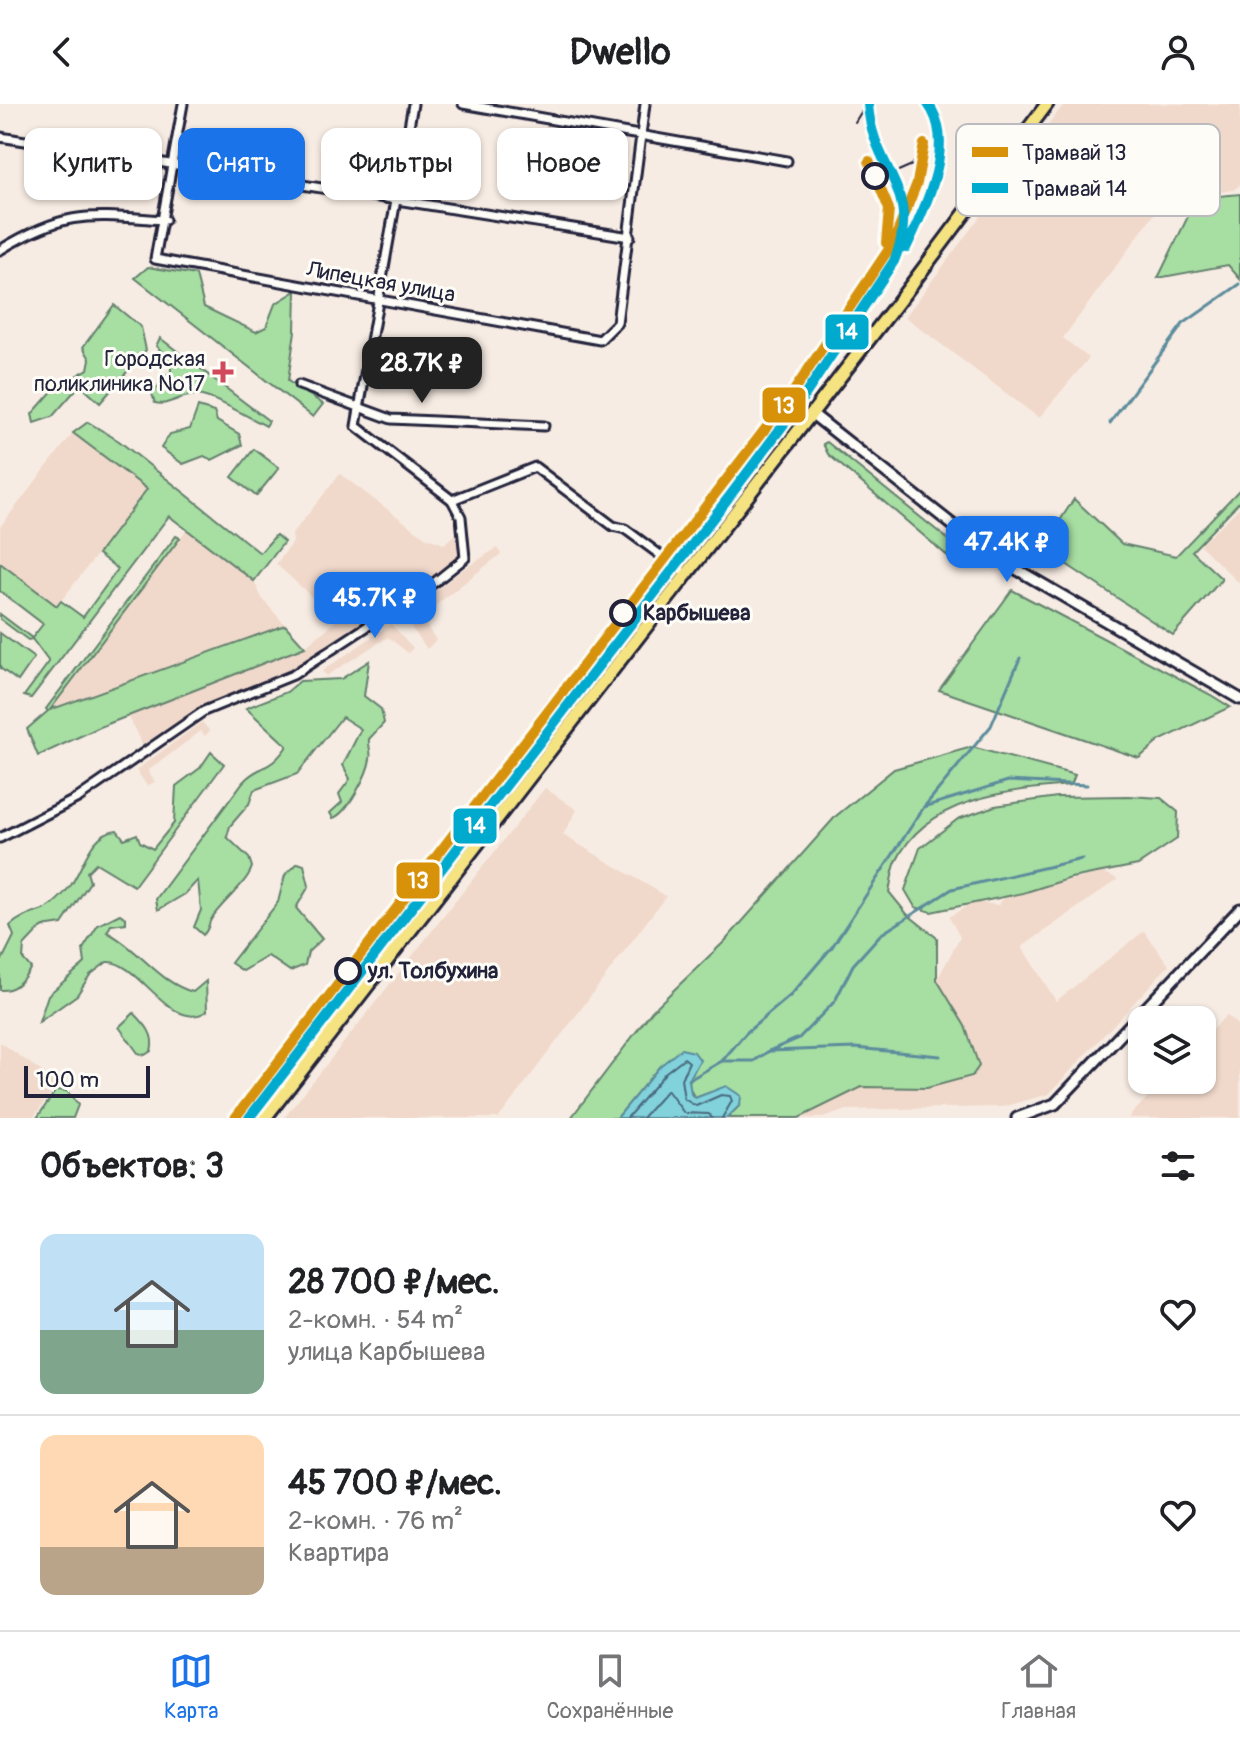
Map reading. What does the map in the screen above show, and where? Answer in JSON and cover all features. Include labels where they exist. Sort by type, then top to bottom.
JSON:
[{"type":"main road","points":[[1032,124],[1047,104]]},
{"type":"main road","points":[[265,1118],[961,216]]},
{"type":"street","points":[[0,250],[45,225],[70,217],[165,220],[183,104]]},
{"type":"street","points":[[409,128],[413,104]]},
{"type":"street","points":[[463,104],[787,161]]},
{"type":"street","points":[[408,200],[630,237],[645,104]]},
{"type":"street","points":[[0,137],[321,186]]},
{"type":"street","points":[[0,838],[78,798],[204,711],[293,675],[435,582],[465,558],[461,517],[452,500],[356,426],[381,300],[396,200]]},
{"type":"street","name":"Липецкая улица","points":[[165,220],[155,259],[600,340],[617,323],[630,237]]},
{"type":"street","points":[[299,385],[358,410],[391,419],[544,426]]},
{"type":"street","points":[[811,413],[987,552],[1240,699]]},
{"type":"street","points":[[452,500],[535,467],[686,574]]},
{"type":"street","points":[[1017,1118],[1055,1104],[1240,909]]},
{"type":"shaded area","points":[[1064,104],[1240,104],[1240,185],[1220,192],[1220,124],[1049,124]]},
{"type":"shaded area","points":[[980,216],[1153,216],[1063,338],[1089,358],[1039,418],[905,317]]},
{"type":"shaded area","points":[[73,433],[148,489],[57,606],[0,563],[0,527]]},
{"type":"shaded area","points":[[340,474],[425,537],[444,544],[459,531],[462,555],[304,665],[205,705],[142,745],[128,716],[305,647],[337,620],[276,564],[293,542],[292,534]]},
{"type":"shaded area","points":[[1240,507],[1240,584],[1200,545]]},
{"type":"shaded area","points":[[187,529],[254,581],[262,598],[285,625],[49,711]]},
{"type":"shaded area","points":[[497,548],[501,554],[421,617],[436,640],[427,649],[406,620],[420,603],[462,570]]},
{"type":"shaded area","points":[[391,624],[413,648],[408,653],[388,637],[326,676],[322,671]]},
{"type":"shaded area","points":[[202,722],[210,731],[205,736],[201,731],[148,771],[155,782],[147,786],[136,770]]},
{"type":"shaded area","points":[[545,788],[577,810],[563,835],[666,896],[499,1118],[284,1118]]},
{"type":"shaded area","points":[[1103,872],[1118,879],[1022,947],[1056,1001],[1144,931],[1169,965],[1049,1094],[1003,1107],[847,1110],[823,1118],[799,1118],[862,1087],[927,1088],[978,1066],[965,1026],[937,980],[960,937],[949,917],[973,902],[998,905],[1006,896]]},
{"type":"shaded area","points":[[1226,1015],[1240,1027],[1240,1118],[1128,1118],[1151,1094],[1216,1094],[1216,1026]]},
{"type":"shaded area","points":[[0,1042],[58,1083],[33,1118],[0,1118]]},
{"type":"green space","points":[[1240,194],[1240,279],[1228,265],[1158,278],[1188,216],[1220,216],[1220,196]]},
{"type":"green space","points":[[148,267],[196,275],[204,307],[256,332],[266,327],[275,304],[296,291],[295,331],[288,381],[323,404],[313,417],[135,278]]},
{"type":"green space","points":[[114,305],[141,327],[146,350],[100,403],[80,385],[52,417],[34,423],[32,414],[55,388],[88,369],[90,359],[83,347]]},
{"type":"green space","points":[[160,338],[269,421],[266,426],[222,403],[197,395],[155,403],[152,394],[171,371],[171,360],[156,346]]},
{"type":"green space","points":[[198,407],[214,412],[217,421],[239,434],[242,445],[212,460],[204,456],[183,464],[161,448],[170,434],[190,429]]},
{"type":"green space","points":[[88,422],[119,441],[260,553],[276,535],[284,542],[254,581],[169,516],[31,698],[24,696],[49,662],[32,639],[28,640],[0,619],[0,614],[32,638],[43,624],[0,591],[0,563],[57,606],[61,601],[83,617],[118,569],[98,554],[147,489],[73,433]]},
{"type":"green space","points":[[827,442],[970,556],[958,565],[828,454],[823,444]]},
{"type":"green space","points":[[254,449],[279,468],[256,496],[232,477]]},
{"type":"green space","points":[[1240,489],[1240,501],[1192,551],[1222,579],[1173,635],[1042,548],[1074,499],[1122,544],[1176,556]]},
{"type":"green space","points":[[176,536],[180,538],[50,710],[285,625],[305,647],[100,727],[38,756],[27,729],[48,711],[46,709]]},
{"type":"green space","points":[[1012,590],[1230,707],[1159,741],[1139,758],[939,690]]},
{"type":"green space","points":[[0,633],[34,658],[18,681],[0,668]]},
{"type":"green space","points":[[369,661],[364,696],[381,709],[384,723],[369,739],[371,754],[368,766],[356,793],[339,815],[333,818],[330,813],[342,802],[339,794],[350,779],[343,765],[361,729],[342,717],[297,774],[254,790],[249,804],[230,826],[227,837],[249,858],[252,867],[245,880],[210,920],[205,933],[203,935],[194,927],[201,910],[198,880],[185,894],[158,910],[156,899],[243,782],[269,765],[287,746],[246,708],[287,692],[300,681],[341,679]]},
{"type":"green space","points":[[972,747],[1075,775],[1071,785],[997,794],[948,810],[927,823],[910,840],[896,862],[889,892],[907,914],[937,938],[937,980],[965,1026],[979,1066],[972,1076],[927,1088],[862,1087],[799,1118],[727,1118],[740,1105],[711,1092],[695,1098],[689,1088],[660,1066],[617,1118],[571,1118],[652,1011],[725,941],[836,816],[894,769]]},
{"type":"green space","points":[[211,752],[224,764],[134,886],[96,863],[87,872],[90,882],[62,924],[42,927],[24,946],[23,959],[31,968],[25,977],[14,987],[0,990],[0,964],[14,936],[10,926],[47,908],[58,899],[71,885],[94,843],[108,832],[117,830],[124,839],[137,834],[140,842],[153,849],[174,823],[176,786],[200,768]]},
{"type":"green space","points":[[1057,797],[1161,798],[1178,812],[1177,839],[1138,865],[931,912],[915,907],[905,890],[920,848],[958,819],[995,806]]},
{"type":"green space","points":[[298,863],[304,865],[309,886],[296,908],[322,939],[308,952],[305,965],[290,971],[268,956],[243,971],[231,963],[278,902],[285,875]]},
{"type":"green space","points":[[120,914],[126,918],[126,923],[111,925],[107,932],[181,987],[193,992],[206,981],[207,1011],[194,1016],[181,1013],[168,1006],[131,972],[107,962],[90,975],[77,995],[39,1022],[48,995],[85,963],[83,949],[98,925]]},
{"type":"green space","points":[[134,1013],[151,1035],[151,1051],[145,1055],[138,1053],[119,1027]]},
{"type":"green space","points":[[56,1090],[67,1091],[78,1105],[73,1118],[37,1118]]},
{"type":"water","points":[[681,1049],[694,1052],[700,1060],[689,1080],[691,1094],[695,1098],[726,1086],[741,1096],[740,1105],[727,1118],[617,1118],[660,1066]]},
{"type":"waterway","points":[[1110,423],[1183,324],[1240,284]]},
{"type":"waterway","points":[[924,807],[991,726],[1020,658]]},
{"type":"waterway","points":[[722,1061],[746,1033],[791,995],[832,947],[924,807],[1008,781],[1087,785]]},
{"type":"waterway","points":[[769,1051],[799,1038],[835,1001],[853,965],[880,935],[952,889],[1082,859]]},
{"type":"waterway","points":[[689,1080],[722,1061],[754,1061],[769,1051],[855,1048],[940,1056]]},
{"type":"tram line","points":[[855,122],[866,104]]},
{"type":"tram line","name":"14","points":[[249,1118],[799,404],[894,261],[902,236],[900,197],[871,127],[868,104]]},
{"type":"tram line","name":"14","points":[[906,248],[929,196],[939,157],[940,138],[928,104]]},
{"type":"tram line","points":[[869,161],[896,172],[912,165],[924,144]]},
{"type":"tram line","name":"13","points":[[235,1118],[789,398],[893,243],[917,183],[924,144]]},
{"type":"tram line","name":"13","points":[[869,161],[889,209],[886,243]]},
{"type":"place","name":"Городская поликлиника №17","points":[[223,372]]},
{"type":"place","name":"Карбышева","points":[[623,613]]},
{"type":"place","name":"ул. Толбухина","points":[[348,971]]}]
